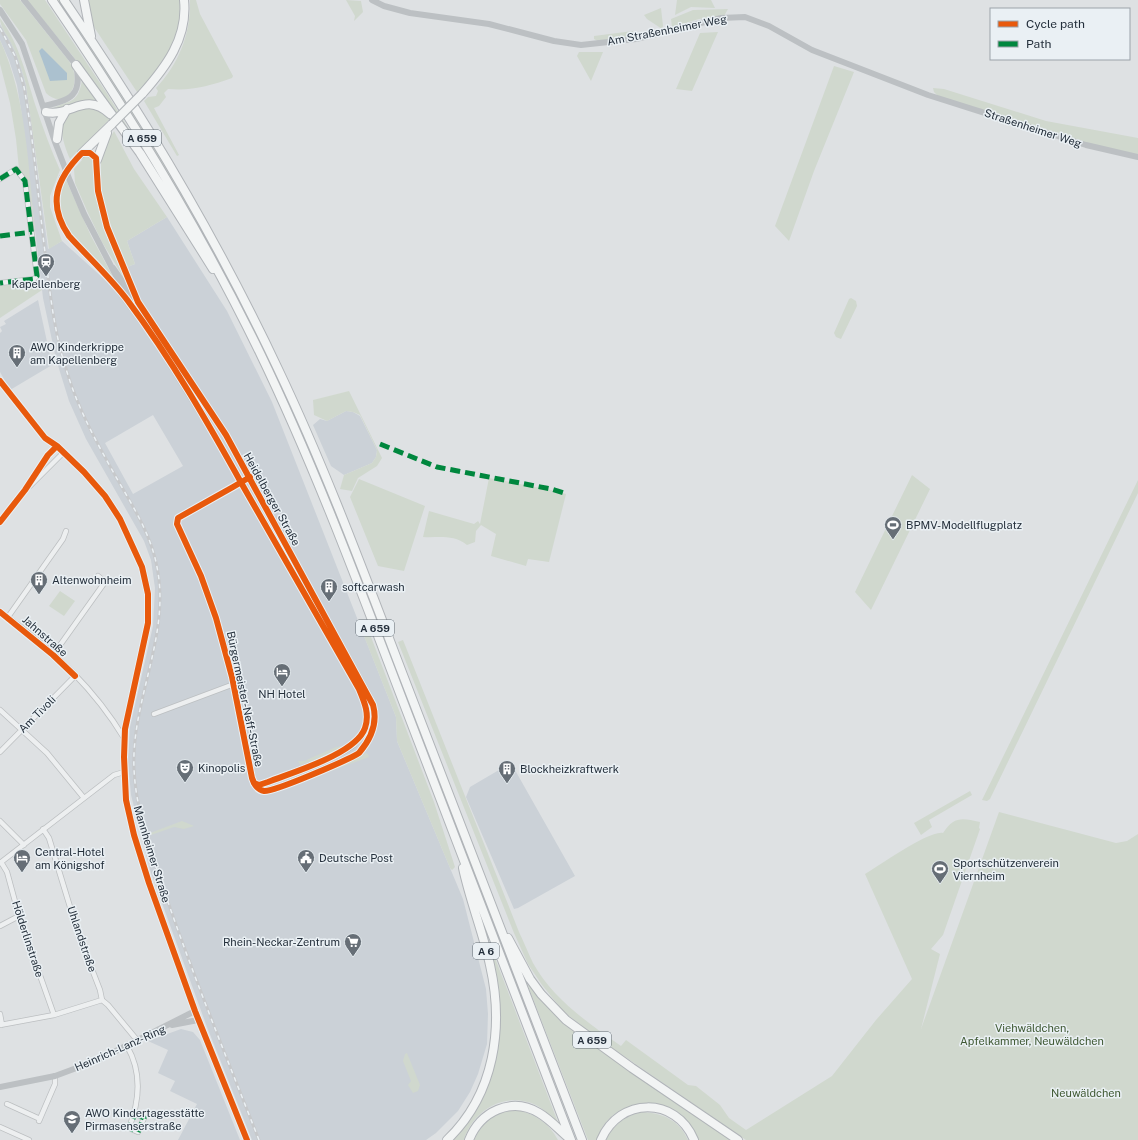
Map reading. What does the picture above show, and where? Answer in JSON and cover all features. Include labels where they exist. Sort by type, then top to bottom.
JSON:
[{"type":"highway","name":"A 659","points":[[52,0],[133,123],[173,190],[224,282],[259,353],[318,483],[571,1140]]},
{"type":"highway","name":"A 659","points":[[64,0],[157,142],[239,289],[291,396],[348,531],[582,1140]]},
{"type":"highway","points":[[84,0],[92,41]]},
{"type":"highway","points":[[82,153],[113,124],[160,74],[178,45],[185,16],[184,0]]},
{"type":"highway","points":[[76,65],[113,124]]},
{"type":"highway","points":[[45,109],[55,113],[83,104],[97,105],[159,182],[207,263],[224,282]]},
{"type":"highway","points":[[57,139],[59,123],[67,109]]},
{"type":"highway","points":[[97,160],[100,149],[113,124]]},
{"type":"highway","name":"A 6","points":[[447,1140],[472,1110],[482,1091],[491,1065],[496,1030],[496,1001],[491,970],[456,840]]},
{"type":"highway","name":"A 659","points":[[488,898],[530,979],[555,1010],[580,1031],[738,1140]]},
{"type":"highway","points":[[469,1140],[478,1123],[485,1115],[502,1108],[513,1107],[522,1107],[539,1113],[571,1140]]},
{"type":"highway","points":[[601,1140],[610,1124],[623,1114],[639,1108],[648,1107],[660,1109],[675,1115],[683,1122],[694,1140]]},
{"type":"street","points":[[24,0],[76,65],[79,82],[74,94],[64,101],[45,109]]},
{"type":"street","name":"Am Straßenheimer Weg","points":[[372,0],[384,6],[410,13],[485,23],[554,41],[581,45],[636,39],[721,18],[745,17],[769,26],[812,50],[928,95]]},
{"type":"street","points":[[0,10],[22,44],[57,139],[70,181]]},
{"type":"street","name":"Straßenheimer Weg","points":[[928,95],[1086,145],[1138,157]]},
{"type":"street","points":[[45,109],[53,136],[84,214],[113,268],[128,300]]},
{"type":"street","points":[[82,153],[90,153],[97,160],[98,190],[107,227],[138,302]]},
{"type":"street","name":"Heidelberger Straße","points":[[82,153],[61,179],[56,205],[63,227],[69,236],[128,300],[190,394],[359,689],[367,713],[365,728]]},
{"type":"street","points":[[0,179],[16,170],[25,181],[37,276],[34,279],[0,283]]},
{"type":"street","points":[[113,268],[138,302]]},
{"type":"street","name":"Heidelberger Straße","points":[[138,302],[226,435],[370,697],[375,714]]},
{"type":"street","name":"Mannheimer Straße","points":[[0,381],[26,414],[99,488],[117,513],[135,549],[146,581],[149,608],[147,635],[129,708],[124,738],[126,800],[136,842],[198,1020],[247,1140]]},
{"type":"street","points":[[0,522],[56,446]]},
{"type":"street","points":[[25,490],[64,452]]},
{"type":"street","name":"Bürgermeister-Neff-Straße","points":[[250,477],[178,518],[177,524],[201,576],[216,618],[234,684],[243,739],[254,783]]},
{"type":"street","points":[[8,617],[63,539],[66,531]]},
{"type":"street","points":[[54,655],[105,582],[98,576]]},
{"type":"street","name":"Jahnstraße","points":[[0,612],[54,655],[75,676],[102,705],[124,738]]},
{"type":"street","name":"Am Tivoli","points":[[0,752],[75,676]]},
{"type":"street","points":[[154,714],[234,684]]},
{"type":"street","points":[[0,710],[22,729],[50,757],[84,798]]},
{"type":"street","points":[[254,783],[259,789],[271,790],[354,756],[365,746],[370,738],[374,725],[375,714]]},
{"type":"street","points":[[254,783],[263,784],[345,751],[354,745],[365,728]]},
{"type":"street","points":[[1,863],[114,775],[124,772]]},
{"type":"street","points":[[0,821],[24,845]]},
{"type":"street","name":"Uhlandstraße","points":[[43,830],[49,838],[78,933],[100,990],[102,1000],[108,1004],[136,1040]]},
{"type":"street","name":"Hölderlinstraße","points":[[1,863],[7,872],[19,916],[54,1015]]},
{"type":"street","points":[[0,926],[19,916]]},
{"type":"street","points":[[0,1014],[1,1025],[54,1015],[102,1000]]},
{"type":"street","name":"Heinrich-Lanz-Ring","points":[[0,1087],[55,1076],[98,1060],[136,1040],[170,1025],[195,1011]]},
{"type":"street","name":"Heinrich-Lanz-Ring","points":[[170,1025],[198,1020]]},
{"type":"street","points":[[127,1046],[132,1055],[138,1083],[135,1114]]},
{"type":"street","points":[[7,1104],[39,1120],[55,1084],[55,1076]]},
{"type":"street","points":[[0,1127],[29,1140]]},
{"type":"shaded area","points":[[0,24],[11,42],[20,63],[26,85],[48,249],[62,241],[103,278],[121,297],[137,289],[127,267],[135,264],[127,241],[167,217],[227,311],[272,402],[396,717],[397,741],[463,899],[486,989],[488,1014],[487,1044],[478,1074],[470,1092],[458,1111],[436,1133],[426,1140],[252,1140],[207,1027],[150,870],[131,795],[128,762],[130,727],[153,626],[155,588],[151,560],[144,541],[86,439],[69,401],[56,359],[43,298],[17,85],[9,60],[0,40]],"holes":[[[153,415],[183,466],[133,494],[105,443]]]},
{"type":"shaded area","name":"Kapellenberg","points":[[38,300],[52,365],[10,390],[0,372],[0,333],[2,331],[0,327],[6,324],[4,321]]},
{"type":"shaded area","points":[[346,411],[353,412],[360,416],[377,450],[376,457],[372,463],[344,475],[331,466],[313,425],[320,419],[327,421]]},
{"type":"shaded area","points":[[511,763],[575,876],[514,909],[466,797],[470,787]]},
{"type":"shaded area","points":[[181,1029],[193,1032],[200,1040],[240,1140],[178,1140],[197,1104],[170,1091],[175,1081],[158,1073],[168,1050],[148,1041]]},
{"type":"green space","points":[[0,0],[20,0],[69,61],[75,79],[74,86],[70,93],[65,97],[59,99],[53,98],[46,93],[26,40],[0,4]]},
{"type":"green space","points":[[27,0],[45,0],[108,95],[154,170],[72,55]]},
{"type":"green space","points":[[56,0],[60,0],[90,44],[147,134],[201,226],[251,320],[304,433],[383,633],[381,633],[329,501],[288,403],[250,323],[199,228],[145,135]]},
{"type":"green space","points":[[87,0],[181,0],[182,10],[177,35],[163,63],[147,83],[137,92],[94,27],[89,16]]},
{"type":"green space","points":[[190,0],[196,0],[200,14],[233,76],[232,78],[208,86],[193,89],[168,89],[164,93],[166,97],[159,106],[154,108],[179,155],[177,156],[144,101],[148,97],[156,96],[158,91],[156,88],[171,69],[177,58],[186,36],[190,12]]},
{"type":"green space","points":[[346,0],[361,1],[363,12],[354,21],[355,16]]},
{"type":"green space","points":[[677,0],[711,0],[715,8],[691,7],[675,15]]},
{"type":"green space","points":[[661,8],[662,29],[647,19],[644,15]]},
{"type":"green space","points":[[728,9],[724,16],[699,19],[672,27],[671,19],[693,10]]},
{"type":"green space","points":[[0,18],[18,49],[41,123],[60,170],[50,196],[50,207],[62,241],[49,249],[26,85],[18,58],[2,28]]},
{"type":"green space","points":[[633,31],[633,37],[600,42],[594,39],[594,36]]},
{"type":"green space","points":[[718,32],[692,91],[676,89],[700,33]]},
{"type":"green space","points":[[0,40],[16,86],[21,109],[28,158],[35,231],[33,231],[27,180],[19,169],[10,103],[0,64]]},
{"type":"green space","points":[[579,52],[603,52],[591,81],[577,56]]},
{"type":"green space","points":[[834,66],[854,72],[814,171],[789,241],[775,226]]},
{"type":"green space","points":[[82,80],[98,101],[82,101],[55,110],[52,109],[75,98],[78,94]]},
{"type":"green space","points":[[933,88],[944,89],[1046,121],[1138,138],[1138,155],[1085,143],[938,96],[934,92]]},
{"type":"green space","points":[[88,107],[100,110],[110,119],[70,159],[63,140],[63,119],[66,114],[72,110]]},
{"type":"green space","points":[[114,131],[134,169],[167,217],[127,241],[135,264],[127,267],[112,229],[101,189],[100,175],[102,158],[106,146]]},
{"type":"green space","points":[[87,155],[93,159],[94,171],[113,248],[128,285],[102,242],[75,183],[74,169],[82,160],[81,158]]},
{"type":"green space","points":[[66,180],[91,236],[118,286],[84,250],[65,224],[61,210],[61,195]]},
{"type":"green space","points":[[40,282],[42,290],[0,318],[0,286]]},
{"type":"green space","points":[[851,298],[856,301],[857,306],[841,339],[836,337],[834,333],[849,299]]},
{"type":"green space","points":[[349,391],[382,458],[377,466],[358,478],[352,491],[340,489],[344,475],[372,463],[376,457],[377,450],[360,415],[346,411],[327,421],[314,415],[313,400]]},
{"type":"green space","name":"BPMV-Modellflugplatz","points":[[912,475],[930,489],[871,610],[855,592]]},
{"type":"green space","points":[[489,478],[566,494],[549,562],[528,559],[526,566],[491,556],[496,534],[481,525],[476,531],[475,542],[467,545],[451,538],[423,537],[429,511],[474,524],[478,521],[480,524]]},
{"type":"green space","points":[[359,479],[425,506],[404,571],[378,566],[350,497]]},
{"type":"green space","points":[[1138,480],[1138,493],[990,799],[987,801],[982,800]]},
{"type":"green space","points":[[60,591],[75,601],[64,616],[49,606]]},
{"type":"green space","points":[[365,627],[368,629],[434,802],[455,867],[452,870],[397,741],[396,717],[362,631]]},
{"type":"green space","name":"Viehwäldchen, Apfelkammer, Neuwäldchen","points":[[403,640],[519,932],[533,963],[541,976],[561,999],[584,1019],[621,1046],[626,1040],[688,1085],[696,1086],[720,1105],[729,1118],[746,1130],[832,1076],[876,1020],[912,979],[865,874],[904,849],[927,837],[943,833],[947,827],[955,821],[963,819],[980,822],[980,829],[943,935],[931,949],[940,954],[921,1029],[999,812],[1116,843],[1127,841],[1138,834],[1138,1140],[746,1140],[599,1039],[564,1012],[542,985],[528,964],[514,933],[398,642]]},
{"type":"green space","points":[[341,746],[341,748],[300,765],[298,761],[304,761]]},
{"type":"green space","points":[[366,753],[369,757],[320,775],[320,772]]},
{"type":"green space","points":[[970,791],[972,795],[929,820],[932,827],[921,835],[914,823]]},
{"type":"green space","points":[[182,821],[194,826],[184,829],[174,827],[151,835],[150,833]]},
{"type":"green space","points":[[482,924],[559,1125],[545,1111],[536,1105],[524,1101],[513,1100],[492,1106],[483,1112],[468,1129],[464,1140],[451,1140],[496,1057],[499,1031]]},
{"type":"green space","points":[[523,973],[547,1005],[733,1140],[698,1140],[690,1124],[677,1113],[663,1106],[647,1104],[631,1106],[616,1113],[605,1124],[597,1140],[588,1140]]},
{"type":"green space","points":[[407,1053],[420,1085],[418,1091],[413,1093],[408,1085],[411,1081],[403,1061],[405,1054]]},
{"type":"green space","points":[[517,1110],[530,1114],[541,1120],[546,1124],[558,1140],[474,1140],[482,1127],[491,1118],[503,1112]]},
{"type":"green space","points":[[642,1112],[657,1114],[670,1119],[680,1127],[688,1140],[606,1140],[616,1125],[625,1118]]},
{"type":"water","points":[[42,48],[67,73],[67,80],[50,81],[39,51]]},
{"type":"railway","points":[[0,28],[15,56],[24,87],[51,298],[59,343],[71,386],[88,426],[146,531],[157,567],[160,593],[159,618],[155,643],[138,718],[135,743],[134,769],[138,803],[168,902],[212,1022],[259,1140]]},
{"type":"marked path","points":[[0,179],[16,169],[25,181],[37,276],[34,279],[0,283]]},
{"type":"marked path","points":[[0,236],[32,232]]},
{"type":"marked path","points":[[380,444],[437,467],[551,489],[567,494]]},
{"type":"marked path","points":[[135,1114],[144,1118],[138,1132],[129,1128],[135,1114]]},
{"type":"cycle path","points":[[250,477],[233,487],[178,518],[177,524],[201,576],[216,618],[232,677],[252,778],[254,782],[255,784],[256,786],[264,791],[296,781],[359,753],[367,742],[374,724],[375,718],[373,705],[226,435],[138,302],[107,227],[98,191],[96,158],[90,153],[82,153],[66,172],[58,192],[58,213],[62,224],[69,236],[107,276],[144,323],[189,392],[230,462],[243,486],[315,613],[359,689],[366,708],[367,718],[365,728],[350,746],[337,754],[307,767],[259,785],[254,783]]},
{"type":"cycle path","points":[[0,381],[45,438],[57,446],[84,472],[105,496],[120,519],[142,567],[148,594],[148,623],[125,729],[124,757],[126,800],[134,835],[149,883],[195,1011],[247,1140]]},
{"type":"cycle path","points":[[0,522],[25,490],[48,455],[57,446]]},
{"type":"cycle path","points":[[0,612],[53,655],[75,676]]},
{"type":"place","name":"Kapellenberg","points":[[46,277]]},
{"type":"place","name":"AWO Kinderkrippe am Kapellenberg","points":[[17,368]]},
{"type":"place","name":"BPMV-Modellflugplatz","points":[[893,540]]},
{"type":"place","name":"Altenwohnheim","points":[[39,595]]},
{"type":"place","name":"softcarwash","points":[[329,602]]},
{"type":"place","name":"NH Hotel","points":[[282,687]]},
{"type":"place","name":"Kinopolis","points":[[185,783]]},
{"type":"place","name":"Blockheizkraftwerk","points":[[507,784]]},
{"type":"place","name":"Central-Hotel am Königshof","points":[[22,873]]},
{"type":"place","name":"Deutsche Post","points":[[306,873]]},
{"type":"place","name":"Sportschützenverein Viernheim","points":[[940,884]]},
{"type":"place","name":"Rhein-Neckar-Zentrum","points":[[353,957]]},
{"type":"place","name":"AWO Kindertagesstätte Pirmasenserstraße","points":[[72,1134]]},
{"type":"park label","name":"Neuwäldchen","points":[[1086,1093]]}]
